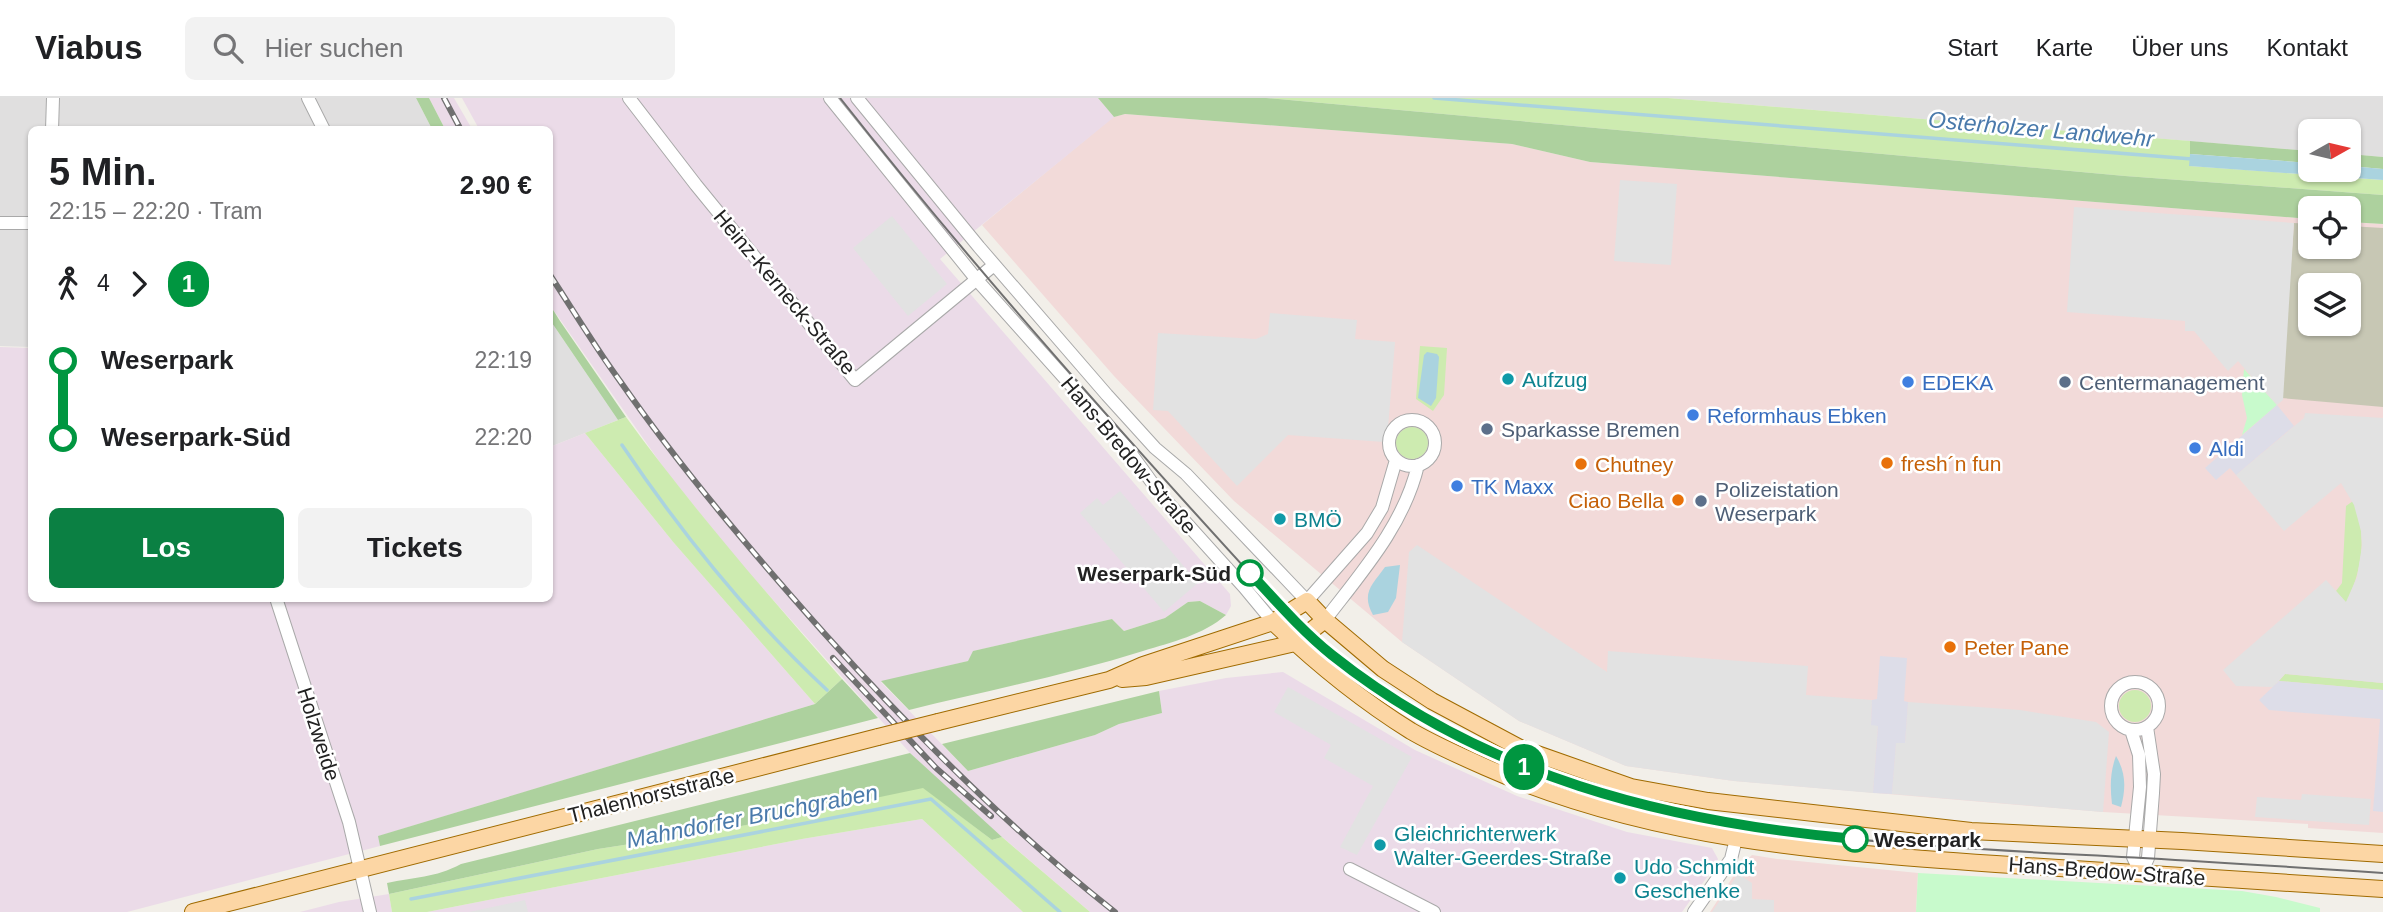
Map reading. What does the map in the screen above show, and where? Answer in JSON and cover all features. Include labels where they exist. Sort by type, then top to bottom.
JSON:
[{"type":"main road","name":"Hans-Bredow-Straße","points":[[1307,601],[1325,620],[1383,668],[1432,701],[1520,748],[1631,787],[1688,799],[1971,831],[2383,854]]},
{"type":"main road","name":"Thalenhorststraße","points":[[1109,680],[1143,665],[1273,622],[1307,601]]},
{"type":"main road","points":[[1296,643],[1325,620]]},
{"type":"main road","name":"Hans-Bredow-Straße","points":[[1273,622],[1360,696],[1411,731],[1496,772],[1592,807],[1674,828],[1736,839],[1875,856],[2383,889]]},
{"type":"main road","name":"Thalenhorststraße","points":[[193,912],[1109,680],[1146,677],[1296,643]]},
{"type":"street","points":[[52,98],[52,126]]},
{"type":"street","points":[[308,98],[322,126]]},
{"type":"street","name":"Heinz-Kerneck-Straße","points":[[629,98],[696,185],[855,380],[995,265]]},
{"type":"street","name":"Hans-Bredow-Straße","points":[[830,98],[977,280],[1127,448],[1161,495],[1273,622]]},
{"type":"street","name":"Hans-Bredow-Straße","points":[[857,98],[995,265],[1155,448],[1186,474],[1307,601]]},
{"type":"street","points":[[0,223],[28,223]]},
{"type":"street","points":[[1307,601],[1367,533],[1382,508],[1396,460],[1390,446],[1391,434],[1404,421],[1417,421],[1429,427],[1435,439],[1431,455],[1418,465],[1407,465],[1396,460]]},
{"type":"street","points":[[1325,620],[1384,541],[1402,510],[1418,465]]},
{"type":"street","name":"Holzweide","points":[[277,602],[349,822],[370,912]]},
{"type":"street","points":[[2131,730],[2147,727],[2157,716],[2158,701],[2151,689],[2145,685],[2130,683],[2118,689],[2111,704],[2116,721],[2131,730],[2136,745],[2140,770],[2142,840],[2148,858],[2141,874]]},
{"type":"street","points":[[2142,840],[2154,774],[2147,727]]},
{"type":"street","points":[[1694,912],[1731,859],[1736,839]]},
{"type":"street","points":[[1350,869],[1434,912]]},
{"type":"shaded area","points":[[0,98],[416,98],[430,126],[28,126],[28,347],[0,346]]},
{"type":"shaded area","points":[[429,98],[454,98],[470,126],[443,126]]},
{"type":"shaded area","points":[[462,98],[1098,98],[1114,117],[940,259],[1230,594],[1231,606],[1226,615],[1200,601],[1188,602],[1165,618],[1124,631],[1112,619],[974,651],[968,661],[881,682],[968,771],[1162,713],[1159,691],[1226,678],[1283,672],[1415,750],[1517,796],[1627,832],[1712,848],[1718,859],[1715,866],[1682,912],[1090,912],[960,801],[910,753],[740,563],[666,471],[553,309],[553,126],[477,126]]},
{"type":"shaded area","points":[[1668,98],[2383,98],[2383,157],[2361,155],[2361,119],[2298,119],[2298,150]]},
{"type":"shaded area","points":[[1125,114],[1512,144],[1590,162],[2298,218],[2298,259],[2361,259],[2361,223],[2383,224],[2383,833],[2308,828],[2308,824],[2103,812],[1734,781],[1626,766],[1519,721],[1402,642],[1234,501],[1114,376],[982,225],[1113,117]]},
{"type":"shaded area","points":[[1620,180],[1677,184],[1671,265],[1614,261]]},
{"type":"shaded area","points":[[2074,207],[2294,223],[2283,400],[2277,405],[2238,361],[2228,371],[2194,331],[2185,331],[2185,321],[2067,312]]},
{"type":"shaded area","points":[[892,216],[947,284],[908,316],[853,248]]},
{"type":"shaded area","points":[[2294,223],[2298,223],[2298,259],[2361,259],[2361,227],[2383,228],[2383,407],[2281,398]]},
{"type":"shaded area","points":[[1270,313],[1357,320],[1355,339],[1395,342],[1388,428],[1384,442],[1288,435],[1237,486],[1168,411],[1153,410],[1158,333],[1256,339],[1268,334]]},
{"type":"shaded area","points":[[553,324],[618,420],[553,446]]},
{"type":"shaded area","points":[[0,347],[28,348],[28,602],[553,602],[553,446],[585,433],[674,543],[815,704],[379,836],[380,846],[127,912],[0,912]]},
{"type":"shaded area","points":[[2277,405],[2294,426],[2236,475],[2230,468],[2216,480],[2205,468]]},
{"type":"shaded area","points":[[2305,413],[2383,418],[2383,683],[2285,674],[2273,687],[2236,686],[2223,670],[2326,580],[2346,602],[2357,577],[2362,546],[2361,531],[2354,505],[2341,483],[2284,531],[2236,475],[2304,418]]},
{"type":"shaded area","points":[[1120,491],[1198,583],[1164,612],[1080,513],[1097,498],[1103,505]]},
{"type":"shaded area","points":[[1417,545],[1607,672],[1608,651],[1808,666],[1806,695],[1872,700],[1871,724],[1878,725],[1873,793],[1734,781],[1626,766],[1519,721],[1402,642],[1409,552]]},
{"type":"shaded area","points":[[1880,656],[1907,658],[1905,743],[1896,743],[1892,794],[1873,793],[1878,726],[1871,725],[1872,700],[1877,699]]},
{"type":"shaded area","points":[[2279,681],[2383,690],[2383,812],[2373,811],[2380,719],[2269,710],[2259,700]]},
{"type":"shaded area","points":[[1288,687],[1412,757],[1357,855],[1340,847],[1373,786],[1324,758],[1331,745],[1274,712]]},
{"type":"shaded area","points":[[1908,702],[2020,710],[2096,722],[2109,732],[2103,812],[1892,794],[1896,742],[1905,743]]},
{"type":"shaded area","points":[[2302,794],[2371,799],[2369,825],[2255,817],[2257,797],[2301,800]]},
{"type":"shaded area","points":[[922,819],[1023,912],[427,912],[802,839]]},
{"type":"shaded area","points":[[1752,855],[1918,873],[1916,912],[1710,912],[1740,866]]},
{"type":"shaded area","points":[[1738,874],[1752,883],[1752,899],[1774,900],[1774,912],[1712,912]]},
{"type":"shaded area","points":[[389,894],[392,912],[300,912],[339,902]]},
{"type":"shaded area","points":[[525,900],[528,912],[469,912]]},
{"type":"green space","points":[[416,98],[429,98],[443,126],[430,126]]},
{"type":"green space","points":[[1098,98],[1266,98],[2125,176],[2383,195],[2383,224],[2361,223],[2361,196],[2298,196],[2298,218],[1590,162],[1512,144],[1125,114],[1114,117]]},
{"type":"green space","points":[[1266,98],[1668,98],[2190,141],[2190,166],[2298,174],[2298,182],[2361,182],[2361,178],[2383,180],[2383,195],[2125,176]]},
{"type":"green space","points":[[2190,141],[2298,150],[2298,162],[2190,154]]},
{"type":"green space","points":[[2361,155],[2383,157],[2383,169],[2361,167]]},
{"type":"green space","points":[[553,310],[626,417],[618,420],[553,324]]},
{"type":"green space","points":[[1420,346],[1447,348],[1444,395],[1433,411],[1416,399]]},
{"type":"green space","points":[[2244,369],[2277,405],[2242,435],[2247,418],[2242,395]]},
{"type":"green space","points":[[626,417],[704,518],[842,679],[815,704],[674,543],[585,433]]},
{"type":"green space","points":[[1412,427],[1423,432],[1428,443],[1423,454],[1412,459],[1401,454],[1396,443],[1401,432]]},
{"type":"green space","points":[[2353,501],[2362,540],[2356,579],[2346,603],[2336,591],[2342,583],[2346,506]]},
{"type":"green space","points":[[1200,601],[1226,615],[1187,637],[1056,675],[909,710],[881,681],[968,661],[973,651],[1112,619],[1124,631],[1165,618],[1188,602]]},
{"type":"green space","points":[[2285,674],[2383,683],[2383,690],[2279,681]]},
{"type":"green space","points":[[842,679],[878,718],[380,846],[378,836],[815,704]]},
{"type":"green space","points":[[2135,690],[2146,695],[2151,706],[2146,717],[2135,722],[2124,717],[2119,706],[2124,695]]},
{"type":"green space","points":[[1159,691],[1162,713],[968,771],[942,744]]},
{"type":"green space","points":[[910,753],[1002,837],[992,840],[923,788],[727,829],[598,849],[389,894],[387,883],[433,875],[461,864]]},
{"type":"green space","points":[[923,787],[992,840],[1002,837],[1090,912],[1023,912],[922,819],[802,839],[427,912],[392,912],[389,894],[598,849],[727,829]]},
{"type":"green space","points":[[1918,873],[2242,891],[2320,908],[2320,912],[1916,912]]},
{"type":"water","points":[[2190,154],[2298,162],[2298,174],[2189,166]]},
{"type":"water","points":[[2361,167],[2383,169],[2383,180],[2361,178]]},
{"type":"water","points":[[1427,352],[1439,357],[1436,398],[1431,406],[1418,398],[1424,355]]},
{"type":"water","points":[[1400,565],[1396,598],[1388,612],[1373,615],[1368,601],[1372,584],[1385,567]]},
{"type":"water","points":[[2116,756],[2124,781],[2121,807],[2112,804],[2111,798]]},
{"type":"waterway","name":"Osterholzer Landwehr","points":[[1434,98],[2192,159]]},
{"type":"waterway","points":[[622,445],[668,510],[718,573],[771,634],[827,690]]},
{"type":"waterway","name":"Mahndorfer Bruchgraben","points":[[411,899],[931,799],[1060,912]]},
{"type":"tram line","points":[[840,98],[948,231],[1059,360],[1287,614],[1370,683],[1458,737],[1553,777],[1651,806],[1752,826],[1960,848],[2383,873]]},
{"type":"tram line","name":"1","points":[[1250,573],[1307,634],[1370,684],[1463,739],[1507,760],[1549,777],[1662,810],[1770,829],[1855,839]]},
{"type":"railway","points":[[444,98],[459,126]]},
{"type":"railway","points":[[553,280],[602,355],[668,447],[744,541],[824,633],[892,707],[963,778],[1037,847],[1115,912]]},
{"type":"railway","points":[[833,658],[936,768],[991,816]]},
{"type":"place","name":"Aufzug","points":[[1508,379]]},
{"type":"place","name":"EDEKA","points":[[1908,382]]},
{"type":"place","name":"Centermanagement","points":[[2065,382]]},
{"type":"place","name":"Reformhaus Ebken","points":[[1693,415]]},
{"type":"place","name":"Sparkasse Bremen","points":[[1487,429]]},
{"type":"place","name":"Aldi","points":[[2195,448]]},
{"type":"place","name":"fresh´n fun","points":[[1887,463]]},
{"type":"place","name":"Chutney","points":[[1581,464]]},
{"type":"place","name":"TK Maxx","points":[[1457,486]]},
{"type":"place","name":"Ciao Bella","points":[[1678,500]]},
{"type":"place","name":"Polizeistation Weserpark","points":[[1701,501]]},
{"type":"place","name":"BMÖ","points":[[1280,519]]},
{"type":"place","name":"Weserpark-Süd","points":[[1250,573]]},
{"type":"place","name":"Peter Pane","points":[[1950,647]]},
{"type":"place","name":"Weserpark","points":[[1855,839]]},
{"type":"place","name":"Gleichrichterwerk Walter-Geerdes-Straße","points":[[1380,845]]},
{"type":"place","name":"Udo Schmidt Geschenke","points":[[1620,878]]}]
